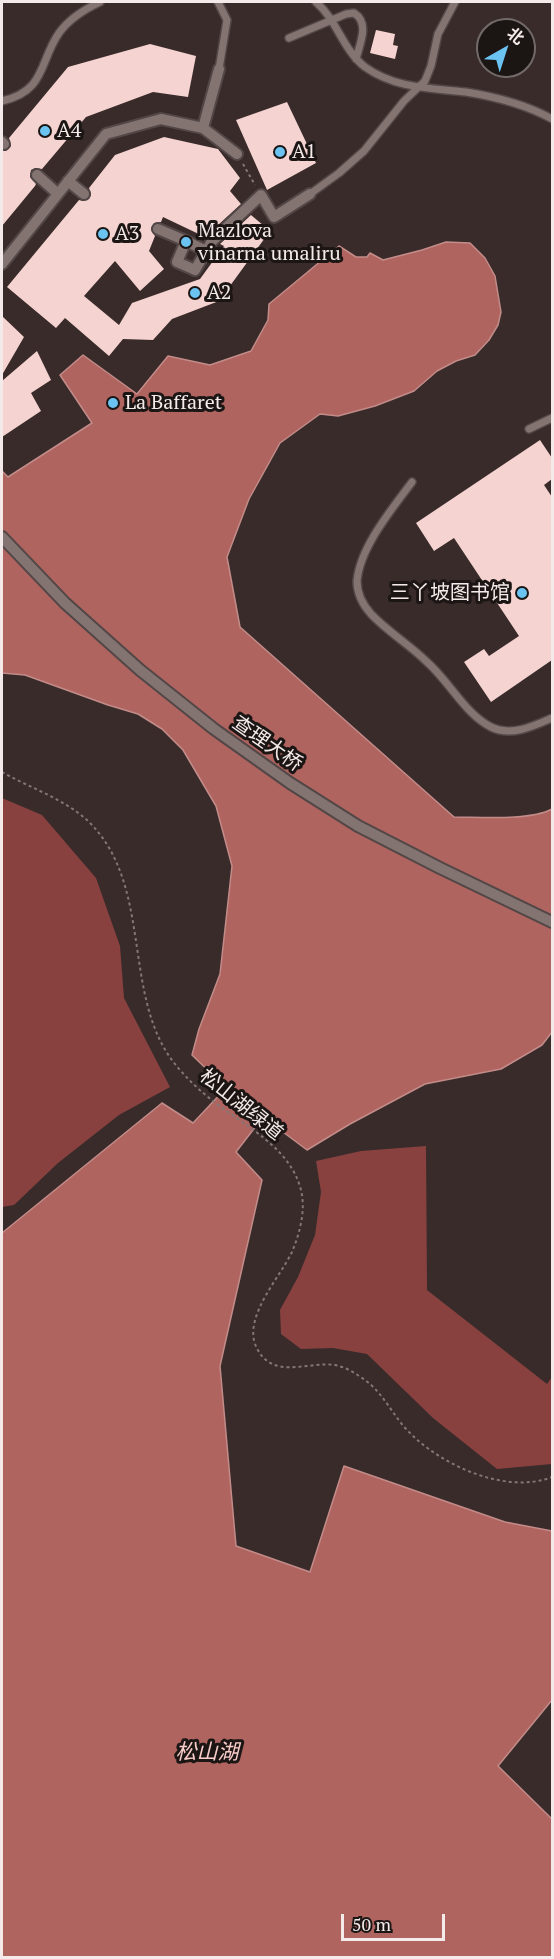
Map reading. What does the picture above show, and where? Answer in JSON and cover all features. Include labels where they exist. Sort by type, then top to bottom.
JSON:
[{"type":"street","points":[[203,128],[219,69]]},
{"type":"street","points":[[2,264],[106,134],[161,119],[203,128],[237,154]]},
{"type":"street","points":[[37,175],[58,194]]},
{"type":"street","points":[[68,181],[84,194]]},
{"type":"street","points":[[186,241],[177,262],[195,270],[212,241],[261,195],[274,217],[310,194]]},
{"type":"street","points":[[158,229],[206,250]]},
{"type":"street","name":"查理大桥","points":[[2,537],[64,603],[140,670],[214,729],[290,783],[358,826],[552,922]]},
{"type":"lane","points":[[2,101],[19,95],[31,85],[44,69],[54,40],[63,27],[78,14],[100,2]]},
{"type":"lane","points":[[218,2],[227,20],[219,69]]},
{"type":"lane","points":[[316,2],[332,20],[347,48],[356,59],[375,73],[419,88],[465,92],[517,102],[552,119]]},
{"type":"lane","points":[[310,194],[364,151],[404,101],[419,88],[429,74],[438,34],[454,2]]},
{"type":"lane","points":[[289,38],[354,13],[360,17],[363,29],[356,59]]},
{"type":"lane","points":[[529,429],[552,418]]},
{"type":"lane","points":[[412,482],[363,556],[357,582],[360,600],[371,614],[428,662],[471,710],[490,727],[507,732],[552,718]]},
{"type":"path","points":[[237,154],[261,195]]},
{"type":"path","name":"松山湖绿道","points":[[2,772],[66,805],[87,820],[103,837],[123,876],[142,975],[160,1040],[173,1062],[213,1101],[264,1138],[288,1163],[299,1186],[303,1205],[300,1227],[292,1252],[258,1312],[254,1325],[256,1344],[264,1357],[273,1364],[288,1368],[336,1365],[372,1383],[402,1424],[420,1442],[446,1461],[470,1471],[512,1483],[538,1483],[552,1477]]},
{"type":"shaded area","points":[[2,798],[42,815],[96,878],[120,946],[124,998],[170,1087],[119,1115],[58,1163],[14,1205],[2,1207]]},
{"type":"shaded area","points":[[426,1146],[427,1290],[547,1384],[552,1377],[552,1464],[497,1469],[433,1418],[367,1354],[333,1348],[301,1349],[281,1334],[280,1310],[298,1277],[315,1235],[321,1192],[316,1161],[361,1151]]},
{"type":"water","name":"松山湖","points":[[446,242],[470,243],[485,258],[495,276],[501,312],[498,325],[489,340],[475,355],[456,361],[437,371],[414,391],[375,406],[338,416],[320,414],[280,443],[249,499],[227,557],[240,627],[454,817],[518,817],[543,813],[552,809],[552,1032],[542,1045],[501,1069],[425,1084],[307,1150],[263,1117],[236,1152],[262,1180],[220,1366],[236,1546],[310,1572],[344,1466],[505,1522],[552,1531],[552,1700],[498,1766],[552,1819],[552,1957],[2,1957],[2,1233],[162,1103],[193,1123],[226,1088],[192,1055],[199,1029],[220,974],[232,866],[216,806],[183,750],[162,729],[138,714],[25,675],[2,673],[2,471],[8,477],[92,423],[60,375],[83,355],[137,394],[168,356],[210,365],[251,351],[268,320],[269,304],[339,246],[356,257],[367,257],[370,253],[383,260]]},
{"type":"building","points":[[376,30],[395,34],[393,45],[398,46],[395,59],[370,53]]},
{"type":"building","name":"A4","points":[[150,44],[196,56],[188,97],[153,92],[86,117],[42,169],[31,170],[30,177],[36,184],[35,186],[2,226],[2,151],[6,151],[11,146],[9,138],[68,67]]},
{"type":"building","name":"A1","points":[[287,102],[316,163],[267,190],[236,120]]},
{"type":"building","name":"A3","points":[[164,137],[218,149],[240,178],[230,191],[241,204],[205,237],[163,217],[161,222],[154,223],[151,229],[155,236],[149,251],[164,269],[140,291],[115,261],[84,296],[119,325],[132,303],[200,279],[224,246],[220,244],[251,215],[270,231],[219,301],[172,319],[153,340],[123,339],[109,356],[65,318],[56,328],[7,287],[79,200],[89,199],[91,195],[89,188],[115,155]]},
{"type":"building","points":[[2,316],[24,337],[2,375]]},
{"type":"building","points":[[37,351],[51,380],[31,393],[41,411],[2,437],[2,381]]},
{"type":"building","name":"三丫坡图书馆","points":[[540,440],[552,458],[552,479],[544,485],[552,497],[552,660],[491,702],[464,662],[484,649],[489,656],[519,636],[454,538],[434,551],[416,523]]},
{"type":"place","name":"A4","points":[[45,131]]},
{"type":"place","name":"A1","points":[[280,152]]},
{"type":"place","name":"A3","points":[[103,234]]},
{"type":"place","name":"Mazlova vinarna umaliru","points":[[186,242]]},
{"type":"place","name":"A2","points":[[195,293]]},
{"type":"place","name":"La Baffaret","points":[[113,403]]},
{"type":"place","name":"三丫坡图书馆","points":[[522,593]]}]
